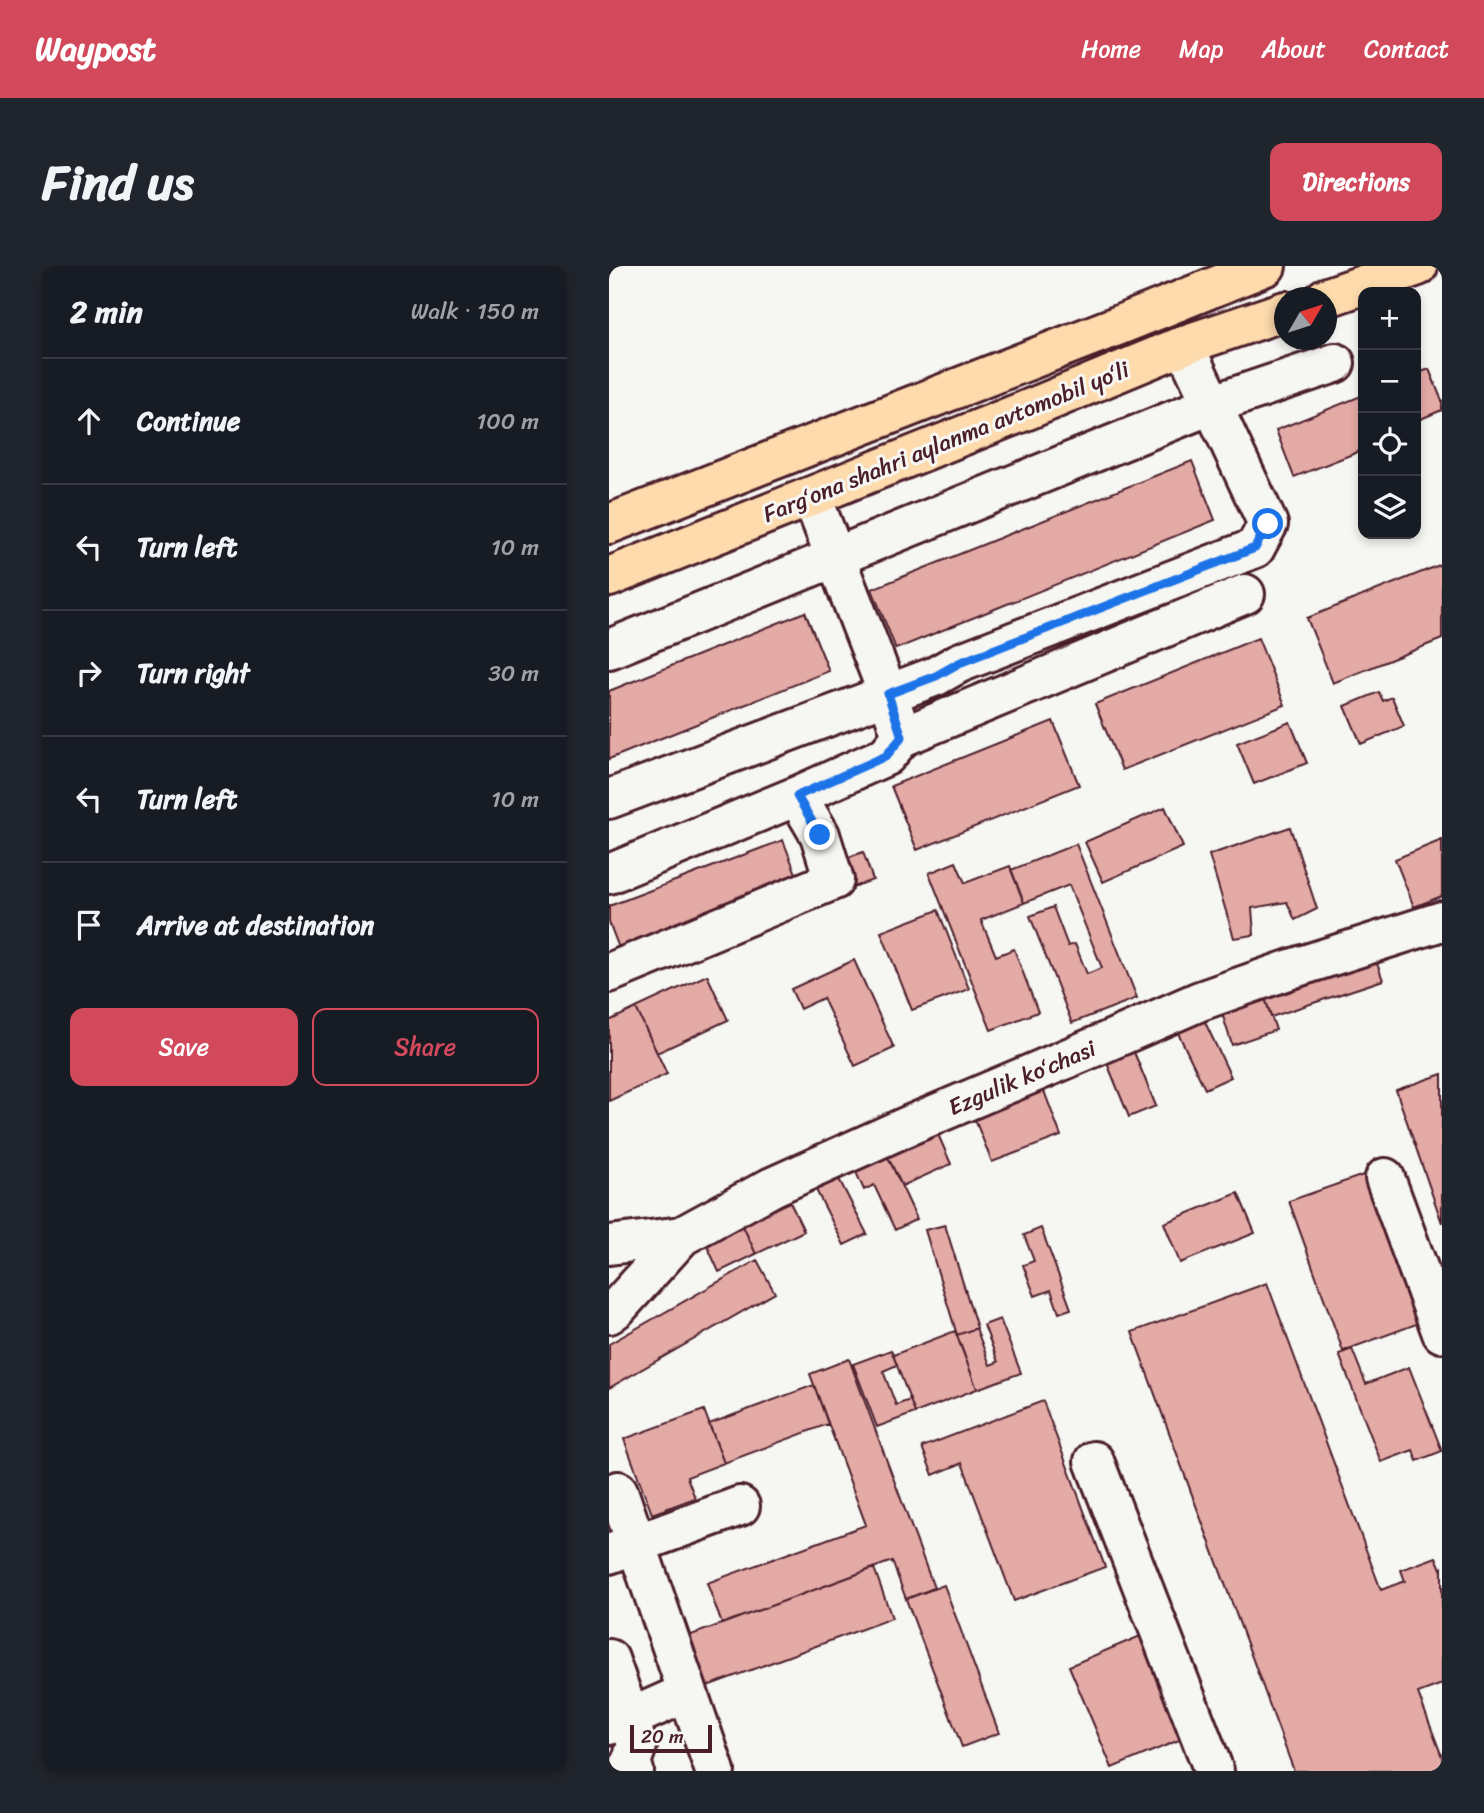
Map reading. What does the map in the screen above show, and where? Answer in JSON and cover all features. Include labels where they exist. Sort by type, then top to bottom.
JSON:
[{"type":"highway","name":"Fargʻona shahri aylanma avtomobil yoʻli","points":[[609,524],[1266,266]]},
{"type":"highway","points":[[1337,294],[1418,266]]},
{"type":"highway","name":"Fargʻona shahri aylanma avtomobil yoʻli","points":[[609,577],[1184,345],[1274,316]]},
{"type":"street","points":[[609,799],[936,676],[959,663],[1255,548],[1268,524],[1184,345]]},
{"type":"street","points":[[609,649],[1213,404],[1335,363]]},
{"type":"street","points":[[812,497],[902,737]]},
{"type":"street","points":[[609,874],[886,756],[902,737],[1245,594]]},
{"type":"street","points":[[611,965],[834,880],[820,835],[797,796]]},
{"type":"street","name":"Ezgulik koʻchasi","points":[[609,1245],[682,1236],[772,1187],[909,1125],[1200,1001],[1442,921]]},
{"type":"street","points":[[1385,1178],[1442,1333]]},
{"type":"street","points":[[609,1314],[682,1236]]},
{"type":"street","points":[[1094,1461],[1214,1771]]},
{"type":"street","points":[[618,1491],[623,1549],[688,1692],[715,1771]]},
{"type":"street","points":[[623,1549],[740,1506]]},
{"type":"street","points":[[609,1659],[619,1722],[637,1746],[631,1762],[634,1771]]},
{"type":"street","points":[[619,1722],[688,1692]]},
{"type":"building","points":[[1429,369],[1442,401],[1442,410],[1421,419],[1421,413],[1421,372]]},
{"type":"building","points":[[1358,397],[1358,452],[1294,477],[1276,430]]},
{"type":"building","points":[[1192,461],[1215,520],[896,649],[872,589]]},
{"type":"building","points":[[1442,564],[1442,639],[1333,683],[1307,618]]},
{"type":"building","points":[[805,612],[829,671],[609,759],[609,691]]},
{"type":"building","points":[[1258,638],[1285,705],[1122,770],[1095,704]]},
{"type":"building","points":[[1379,692],[1383,701],[1392,697],[1404,726],[1361,744],[1345,706]]},
{"type":"building","points":[[1053,721],[1079,785],[917,850],[891,786]]},
{"type":"building","points":[[1290,722],[1307,763],[1254,784],[1237,743]]},
{"type":"building","points":[[1165,807],[1183,847],[1103,882],[1085,842]]},
{"type":"building","points":[[1290,827],[1317,909],[1295,920],[1287,902],[1252,908],[1254,935],[1234,938],[1209,855]]},
{"type":"building","points":[[783,840],[798,879],[619,948],[609,922],[609,906]]},
{"type":"building","points":[[1442,840],[1442,896],[1414,907],[1395,859]]},
{"type":"building","points":[[1076,844],[1137,998],[1072,1023],[1030,916],[1053,907],[1068,946],[1075,944],[1087,974],[1102,968],[1069,885],[1024,903],[1011,870]]},
{"type":"building","points":[[863,852],[873,880],[842,891],[831,864]]},
{"type":"building","points":[[956,862],[965,883],[1010,866],[1024,903],[981,920],[996,956],[1014,949],[1038,1012],[991,1030],[929,873]]},
{"type":"building","points":[[938,910],[969,989],[912,1010],[881,932]]},
{"type":"building","points":[[1375,958],[1383,980],[1271,1017],[1264,995]]},
{"type":"building","points":[[854,960],[894,1048],[855,1066],[823,998],[800,1009],[791,989]]},
{"type":"building","points":[[707,975],[728,1020],[657,1053],[636,1008]]},
{"type":"building","points":[[1264,995],[1276,1030],[1232,1045],[1221,1010]]},
{"type":"building","points":[[636,1008],[667,1074],[609,1101],[609,1021]]},
{"type":"building","points":[[1204,1020],[1231,1077],[1205,1089],[1178,1033]]},
{"type":"building","points":[[1134,1052],[1156,1106],[1129,1117],[1107,1063]]},
{"type":"building","points":[[1442,1074],[1442,1223],[1396,1090]]},
{"type":"building","points":[[1044,1091],[1061,1136],[992,1162],[974,1117]]},
{"type":"building","points":[[937,1132],[951,1164],[902,1186],[887,1155]]},
{"type":"building","points":[[887,1155],[917,1219],[895,1230],[874,1185],[864,1190],[855,1170]]},
{"type":"building","points":[[1369,1173],[1422,1322],[1343,1351],[1289,1201]]},
{"type":"building","points":[[838,1177],[867,1234],[844,1245],[815,1188]]},
{"type":"building","points":[[1238,1193],[1255,1233],[1180,1263],[1164,1223]]},
{"type":"building","points":[[789,1200],[804,1231],[756,1254],[742,1224]]},
{"type":"building","points":[[742,1224],[756,1254],[719,1272],[705,1241]]},
{"type":"building","points":[[945,1225],[977,1328],[957,1335],[925,1230]]},
{"type":"building","points":[[1041,1228],[1071,1309],[1059,1313],[1051,1290],[1035,1296],[1023,1265],[1034,1261],[1024,1235]]},
{"type":"building","points":[[757,1260],[775,1293],[609,1388],[609,1344]]},
{"type":"building","points":[[1267,1283],[1381,1590],[1405,1581],[1401,1570],[1436,1557],[1442,1568],[1442,1684],[1418,1693],[1442,1757],[1442,1771],[1294,1771],[1132,1332]]},
{"type":"building","points":[[1000,1319],[1021,1373],[977,1389],[957,1335],[976,1328],[990,1365],[998,1362],[984,1325]]},
{"type":"building","points":[[955,1331],[977,1389],[915,1413],[893,1355]]},
{"type":"building","points":[[1352,1349],[1366,1384],[1409,1367],[1442,1451],[1417,1461],[1413,1450],[1381,1462],[1339,1354]]},
{"type":"building","points":[[891,1350],[897,1365],[883,1371],[896,1405],[910,1400],[915,1413],[877,1427],[853,1364]]},
{"type":"building","points":[[849,1359],[934,1588],[906,1599],[892,1561],[722,1624],[707,1583],[866,1525],[810,1374]]},
{"type":"building","points":[[814,1385],[828,1424],[724,1463],[709,1424]]},
{"type":"building","points":[[1043,1401],[1105,1567],[1014,1601],[962,1463],[933,1475],[922,1447]]},
{"type":"building","points":[[704,1410],[724,1463],[687,1477],[695,1498],[652,1514],[624,1439]]},
{"type":"building","points":[[874,1568],[892,1618],[702,1688],[683,1638]]},
{"type":"building","points":[[944,1585],[999,1733],[962,1747],[906,1599]]},
{"type":"building","points":[[1145,1634],[1189,1736],[1112,1768],[1069,1666]]},
{"type":"route","points":[[820,835],[797,796],[886,756],[902,737],[888,694],[936,676],[959,663],[1255,548],[1268,524]]}]
